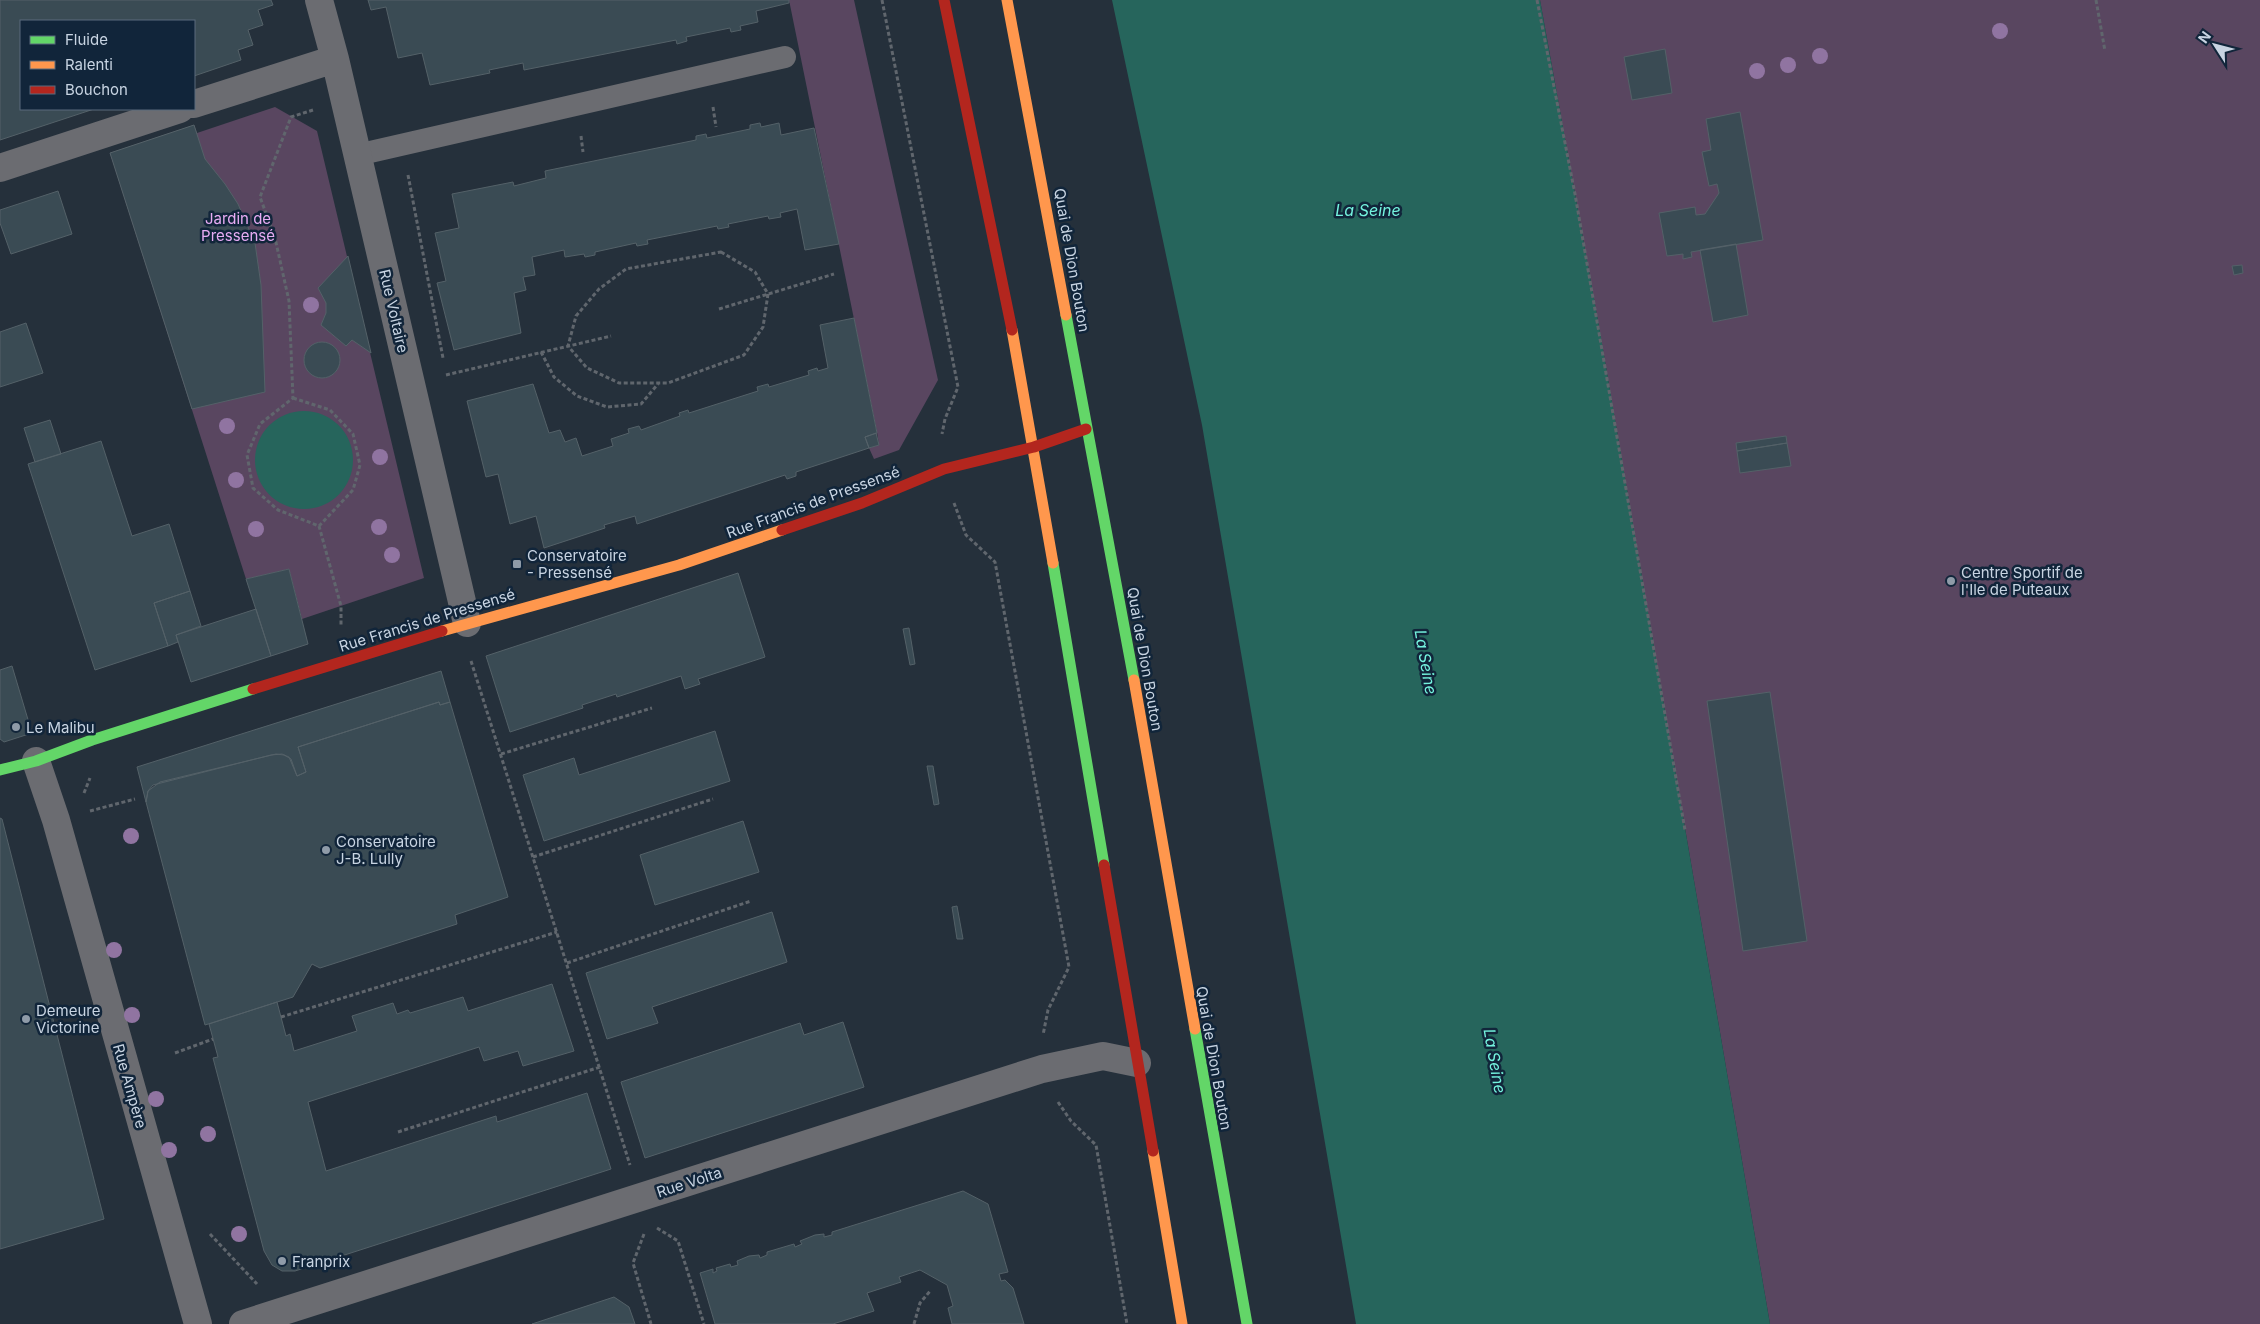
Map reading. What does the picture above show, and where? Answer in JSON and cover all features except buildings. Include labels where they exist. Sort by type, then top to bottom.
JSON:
[{"type":"main road","points":[[944,0],[1019,361],[1182,1324]]},
{"type":"main road","name":"Quai de Dion Bouton","points":[[1007,0],[1044,192],[1086,428],[1113,562],[1247,1324]]},
{"type":"main road","name":"Rue Francis de Pressensé","points":[[0,770],[36,761],[92,740],[342,661],[468,623],[679,565],[862,504],[944,469],[1034,447],[1086,428]]},
{"type":"street","name":"Rue Voltaire","points":[[319,0],[335,59],[468,623]]},
{"type":"street","points":[[195,104],[335,59]]},
{"type":"street","points":[[0,168],[177,110]]},
{"type":"street","name":"Rue Ampère","points":[[36,761],[56,820],[198,1324]]},
{"type":"street","name":"Rue Volta","points":[[243,1324],[1042,1069],[1103,1056],[1137,1063]]},
{"type":"lane","points":[[357,155],[785,57]]},
{"type":"path","points":[[882,0],[958,387],[945,418],[940,443]]},
{"type":"path","points":[[1537,0],[1577,204],[1685,830]]},
{"type":"path","points":[[2096,0],[2104,51]]},
{"type":"path","points":[[293,398],[289,301],[275,238],[260,198],[292,117],[318,108]]},
{"type":"path","points":[[721,252],[755,272],[768,294],[763,327],[744,355],[668,383],[619,383],[587,368],[568,346],[576,316],[599,289],[626,269],[721,252]]},
{"type":"path","points":[[719,309],[834,274]]},
{"type":"path","points":[[446,375],[611,336]]},
{"type":"path","points":[[541,352],[554,377],[577,396],[607,406],[641,404],[658,383]]},
{"type":"path","points":[[293,398],[260,424],[246,455],[253,488],[278,510],[319,526]]},
{"type":"path","points":[[293,398],[330,410],[353,434],[360,465],[353,490],[319,526]]},
{"type":"path","points":[[953,502],[966,535],[994,562],[1069,967],[1048,1010],[1042,1042]]},
{"type":"path","points":[[319,526],[341,606],[342,661]]},
{"type":"path","points":[[471,661],[632,1169]]},
{"type":"path","points":[[501,754],[652,708]]},
{"type":"path","points":[[83,796],[94,769]]},
{"type":"path","points":[[84,812],[135,799]]},
{"type":"path","points":[[533,857],[713,799]]},
{"type":"path","points":[[566,963],[751,901]]},
{"type":"path","points":[[281,1017],[557,932]]},
{"type":"path","points":[[175,1053],[213,1039]]},
{"type":"path","points":[[398,1132],[600,1067]]},
{"type":"path","points":[[1057,1100],[1071,1121],[1096,1146],[1128,1324]]},
{"type":"path","points":[[656,1226],[678,1241],[704,1324]]},
{"type":"path","points":[[646,1228],[632,1263],[651,1324]]},
{"type":"path","points":[[208,1232],[263,1290]]},
{"type":"path","points":[[914,1324],[920,1303],[931,1290]]},
{"type":"green space","points":[[789,0],[854,0],[938,380],[899,450],[874,459],[869,448],[879,445],[877,432]]},
{"type":"green space","name":"Centre Sportif de l'Ile de Puteaux","points":[[1540,0],[2260,0],[2260,1324],[1770,1324],[1600,332]]},
{"type":"green space","name":"Jardin de Pressensé","points":[[275,107],[317,131],[424,578],[302,619],[289,569],[246,579],[110,153],[194,125],[197,133]]},
{"type":"water","name":"La Seine","points":[[1112,0],[1540,0],[1600,332],[1770,1324],[1356,1324],[1202,425]]},
{"type":"water","points":[[304,411],[323,415],[339,425],[349,441],[353,460],[349,479],[339,495],[323,505],[304,509],[285,505],[269,495],[259,479],[255,460],[259,441],[269,425],[285,415]]},
{"type":"traffic: fast","points":[[1066,315],[1134,680]]},
{"type":"traffic: fast","points":[[1053,563],[1104,865]]},
{"type":"traffic: fast","points":[[0,770],[36,761],[92,740],[253,689]]},
{"type":"traffic: fast","points":[[1195,1029],[1247,1324]]},
{"type":"traffic: slow","points":[[1007,0],[1066,315]]},
{"type":"traffic: slow","points":[[1012,330],[1053,563]]},
{"type":"traffic: slow","points":[[442,631],[679,565],[782,530]]},
{"type":"traffic: slow","points":[[1134,680],[1195,1029]]},
{"type":"traffic: slow","points":[[1153,1151],[1182,1324]]},
{"type":"traffic: jam","points":[[944,0],[1012,330]]},
{"type":"traffic: jam","points":[[1034,447],[1086,429]]},
{"type":"traffic: jam","points":[[782,530],[862,503],[944,469],[1034,447]]},
{"type":"traffic: jam","points":[[253,689],[442,631]]},
{"type":"traffic: jam","points":[[1104,865],[1153,1151]]},
{"type":"place","name":"Conservatoire - Pressensé","points":[[517,564]]},
{"type":"place","name":"Centre Sportif de l'Ile de Puteaux","points":[[1951,581]]},
{"type":"place","name":"Le Malibu","points":[[16,727]]},
{"type":"place","name":"Conservatoire J-B. Lully","points":[[326,850]]},
{"type":"place","name":"Demeure Victorine","points":[[26,1019]]},
{"type":"place","name":"Franprix","points":[[282,1261]]}]
